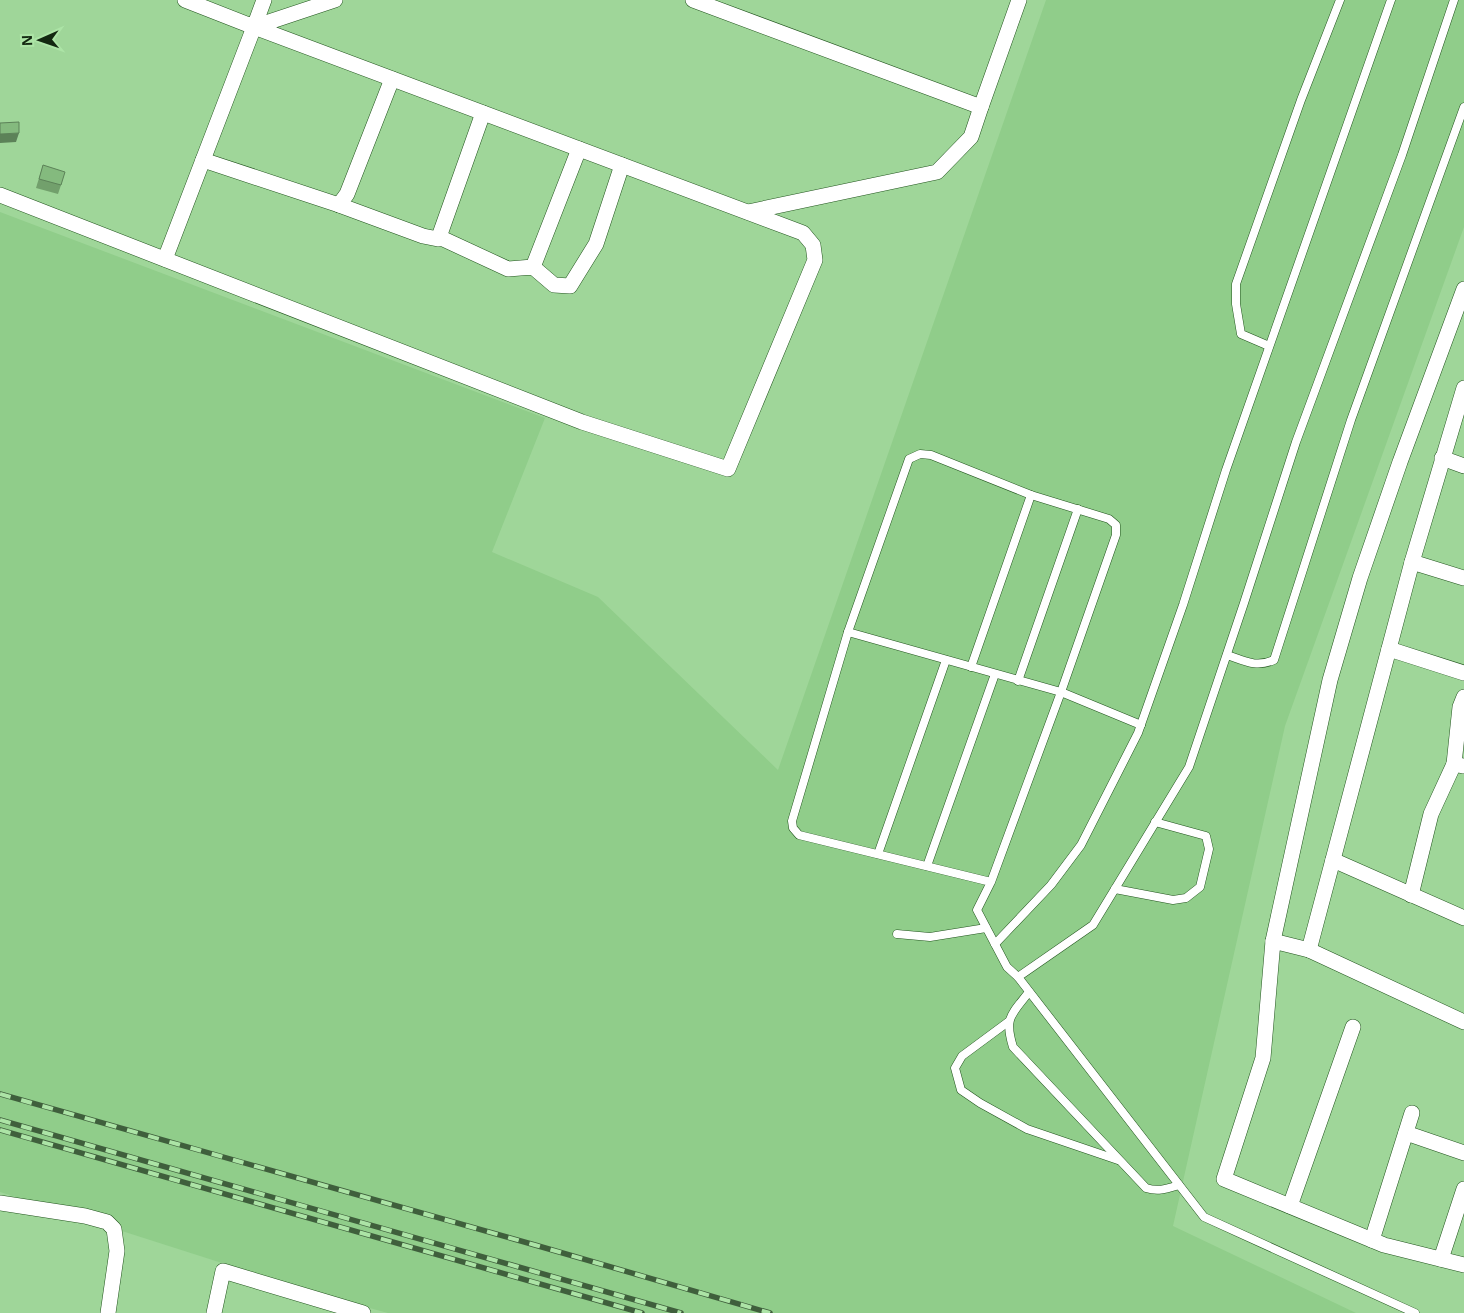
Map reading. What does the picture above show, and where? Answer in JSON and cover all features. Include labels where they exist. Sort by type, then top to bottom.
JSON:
[{"type":"street","points":[[0,195],[582,422],[728,469],[815,260],[813,245],[804,233],[185,0]]},
{"type":"street","points":[[165,259],[264,0]]},
{"type":"street","points":[[254,27],[335,0]]},
{"type":"street","points":[[693,0],[981,106]]},
{"type":"street","points":[[748,212],[937,172],[971,137],[1019,0]]},
{"type":"street","points":[[339,205],[347,194],[392,79]]},
{"type":"street","points":[[439,237],[483,113]]},
{"type":"street","points":[[533,267],[579,149]]},
{"type":"street","points":[[202,160],[339,205],[424,236],[438,239],[439,237],[508,269],[533,267],[554,286],[570,286],[596,244],[622,165]]},
{"type":"street","points":[[1464,289],[1457,330],[1397,471],[1360,578],[1330,680],[1273,941],[1263,1058],[1224,1179],[1384,1245],[1464,1265]]},
{"type":"street","points":[[1309,950],[1412,562],[1464,388]]},
{"type":"street","points":[[1442,458],[1464,466]]},
{"type":"street","points":[[1412,562],[1464,578]]},
{"type":"street","points":[[1389,649],[1464,673]]},
{"type":"street","points":[[1411,895],[1431,814],[1459,766],[1460,707],[1464,697]]},
{"type":"street","points":[[1333,860],[1464,918]]},
{"type":"street","points":[[1273,941],[1309,950],[1464,1021]]},
{"type":"street","points":[[1290,1206],[1353,1027]]},
{"type":"street","points":[[1372,1240],[1412,1113]]},
{"type":"street","points":[[1406,1133],[1464,1153]]},
{"type":"street","points":[[1441,1259],[1464,1189]]},
{"type":"street","points":[[0,1203],[85,1216],[107,1222],[114,1229],[117,1251],[108,1313]]},
{"type":"street","points":[[214,1313],[222,1271],[310,1306],[363,1313]]},
{"type":"lane","points":[[1270,346],[1241,334],[1236,304],[1236,284],[1298,109],[1340,0]]},
{"type":"lane","points":[[995,944],[1050,884],[1081,845],[1141,724],[1183,605],[1226,470],[1391,0]]},
{"type":"lane","points":[[1018,977],[1093,925],[1189,767],[1296,442],[1402,155],[1454,0]]},
{"type":"lane","points":[[1227,655],[1254,664],[1266,664],[1274,660],[1350,420],[1464,107]]},
{"type":"lane","points":[[991,882],[800,835],[793,828],[792,821],[848,632],[909,459],[920,454],[930,455],[1031,495],[1109,518],[1116,525],[1116,535],[1062,692],[991,882],[977,910],[1007,966],[1018,977],[1204,1217],[1415,1313]]},
{"type":"lane","points":[[971,667],[1031,495]]},
{"type":"lane","points":[[1018,681],[1078,509]]},
{"type":"lane","points":[[848,632],[1062,692],[1141,724]]},
{"type":"lane","points":[[878,854],[946,660]]},
{"type":"lane","points":[[927,866],[995,674]]},
{"type":"lane","points":[[1115,889],[1173,900],[1186,898],[1200,887],[1209,849],[1206,836],[1155,822]]},
{"type":"lane","points":[[896,934],[930,937],[986,928]]},
{"type":"lane","points":[[1029,992],[1013,1012],[1008,1022],[962,1056],[955,1068],[961,1090],[980,1103],[1027,1128],[1120,1161]]},
{"type":"lane","points":[[1008,1022],[1013,1048],[1146,1188],[1154,1191],[1178,1185]]},
{"type":"shaded area","points":[[1046,0],[1464,0],[1464,227],[1285,726],[1173,1226],[1356,1313],[388,1313],[325,1296],[0,1192],[0,212],[545,418],[492,552],[598,597],[778,770]]},
{"type":"building","points":[[19,122],[19,133],[0,134],[0,123]]},
{"type":"building","points":[[43,165],[65,172],[61,185],[39,179]]},
{"type":"railway","points":[[0,1094],[770,1313]]},
{"type":"railway","points":[[0,1120],[681,1313]]},
{"type":"railway","points":[[0,1130],[642,1313]]}]
